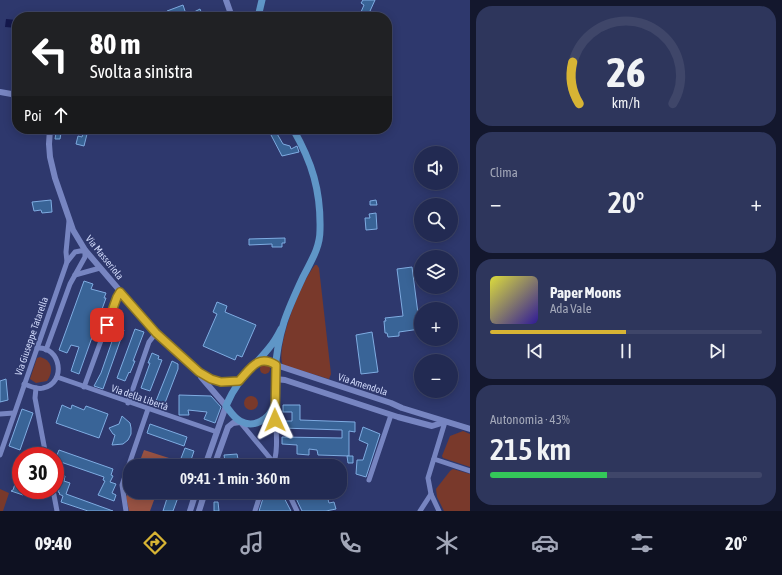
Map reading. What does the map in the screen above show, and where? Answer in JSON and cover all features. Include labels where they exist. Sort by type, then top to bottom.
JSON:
[{"type":"main road","points":[[259,12],[262,0]]},
{"type":"main road","points":[[226,406],[231,393],[239,381],[270,347],[281,329],[295,293],[316,254],[320,240],[316,180],[296,134]]},
{"type":"main road","points":[[240,422],[255,424],[262,421],[268,416],[275,405],[276,365],[281,329]]},
{"type":"main road","name":"Via Masseriola","points":[[226,406],[232,415],[240,422]]},
{"type":"street","points":[[226,0],[230,12]]},
{"type":"street","points":[[0,92],[12,94]]},
{"type":"street","name":"Via Masseriola","points":[[50,134],[50,157],[55,178],[75,235],[85,250],[156,333],[199,372],[201,377],[226,406]]},
{"type":"street","name":"Via Giuseppe Tatarella","points":[[0,455],[67,262],[66,252],[69,221]]},
{"type":"street","points":[[46,350],[73,277],[85,257],[85,250],[75,252],[67,262]]},
{"type":"street","points":[[62,276],[73,277],[100,268]]},
{"type":"street","points":[[84,387],[120,292]]},
{"type":"street","points":[[128,402],[150,342],[156,333]]},
{"type":"street","points":[[24,384],[36,388],[43,388],[51,384],[57,377],[59,370],[58,362],[54,355],[42,348],[37,348]]},
{"type":"street","points":[[254,365],[262,361],[268,361],[276,365]]},
{"type":"street","name":"Via Amendola","points":[[276,365],[470,429]]},
{"type":"street","points":[[199,372],[211,379],[221,382],[239,381]]},
{"type":"street","name":"Via della Libertà","points":[[57,377],[217,432]]},
{"type":"street","name":"Via Amendola","points":[[275,379],[285,380],[391,415],[432,426],[445,422]]},
{"type":"street","points":[[36,388],[35,398],[44,447]]},
{"type":"street","points":[[275,405],[275,459]]},
{"type":"street","points":[[207,459],[226,406]]},
{"type":"street","points":[[126,511],[122,485],[148,409]]},
{"type":"street","points":[[0,414],[14,412]]},
{"type":"street","points":[[370,480],[391,415]]},
{"type":"street","points":[[217,459],[228,427],[233,423],[240,422]]},
{"type":"street","name":"Via Masseriola","points":[[240,422],[269,459]]},
{"type":"street","points":[[439,511],[431,494],[428,478],[445,422]]},
{"type":"street","points":[[434,459],[470,471]]},
{"type":"street","points":[[420,511],[431,494]]},
{"type":"street","points":[[55,499],[57,511]]},
{"type":"street","points":[[190,511],[194,499]]},
{"type":"street","points":[[198,511],[202,499]]},
{"type":"street","points":[[255,511],[259,499]]},
{"type":"street","points":[[291,499],[297,511]]},
{"type":"shaded area","points":[[6,19],[12,20],[12,28],[5,27]]},
{"type":"shaded area","points":[[315,265],[319,268],[331,374],[329,379],[283,365],[282,363],[281,353],[283,341],[291,312],[309,273]]},
{"type":"shaded area","points":[[37,358],[44,358],[49,363],[51,366],[51,373],[47,381],[36,383],[30,379]]},
{"type":"shaded area","points":[[263,364],[267,364],[270,369],[267,374],[263,374],[260,371],[260,367]]},
{"type":"shaded area","points":[[248,396],[254,396],[258,400],[258,406],[254,410],[248,410],[244,406],[244,400]]},
{"type":"shaded area","points":[[463,431],[470,434],[470,467],[443,458],[442,456],[450,436]]},
{"type":"shaded area","points":[[144,450],[169,458],[169,459],[141,459]]},
{"type":"shaded area","points":[[453,469],[470,474],[470,511],[444,511],[437,497],[436,489]]},
{"type":"shaded area","points":[[0,489],[9,493],[3,511],[0,511]]},
{"type":"shaded area","points":[[126,499],[154,499],[150,511],[129,511]]},
{"type":"building","points":[[363,0],[375,0],[370,11],[372,12],[361,12],[364,5],[361,3]]},
{"type":"building","points":[[183,5],[185,12],[167,12]]},
{"type":"building","points":[[200,9],[201,12],[194,12]]},
{"type":"building","points":[[56,134],[61,134],[60,139],[55,139]]},
{"type":"building","points":[[83,134],[87,134],[84,146],[76,144],[78,136],[82,137]]},
{"type":"building","points":[[277,134],[283,144],[290,146],[291,149],[297,146],[299,152],[282,156],[271,135]]},
{"type":"building","points":[[51,200],[52,212],[42,213],[41,210],[34,211],[32,202]]},
{"type":"building","points":[[376,200],[377,205],[370,205],[370,201]]},
{"type":"building","points":[[376,213],[377,229],[366,230],[365,218],[370,218],[369,214]]},
{"type":"building","points":[[285,238],[285,243],[282,243],[282,247],[272,247],[272,244],[249,245],[249,239]]},
{"type":"building","points":[[412,267],[414,294],[415,294],[417,302],[414,302],[414,330],[399,332],[399,336],[388,337],[387,333],[385,333],[385,318],[403,316],[397,269]]},
{"type":"building","points":[[84,281],[93,284],[91,289],[106,293],[104,298],[106,298],[79,374],[71,371],[79,347],[71,345],[67,353],[59,350]]},
{"type":"building","points":[[217,302],[227,306],[225,312],[256,325],[242,357],[237,355],[235,360],[203,346],[217,314],[213,312]]},
{"type":"building","points":[[117,327],[124,330],[103,389],[94,386],[101,373]]},
{"type":"building","points":[[135,329],[144,332],[133,361],[135,361],[125,381],[117,378]]},
{"type":"building","points":[[372,332],[378,372],[361,374],[356,335]]},
{"type":"building","points":[[152,353],[159,356],[158,359],[162,360],[150,391],[141,388]]},
{"type":"building","points":[[172,361],[178,364],[178,369],[163,408],[158,406],[156,401]]},
{"type":"building","points":[[6,379],[8,400],[0,402],[0,381]]},
{"type":"building","points":[[179,395],[211,396],[221,407],[215,423],[204,419],[207,412],[188,410],[189,415],[179,415]]},
{"type":"building","points":[[62,405],[71,409],[72,405],[84,410],[86,406],[108,414],[99,438],[56,423]]},
{"type":"building","points":[[283,405],[300,405],[300,420],[355,422],[355,432],[349,431],[349,456],[318,455],[317,450],[309,449],[309,455],[297,454],[297,445],[282,444],[282,437],[342,438],[342,430],[282,428],[282,421],[292,421],[292,412],[283,412]]},
{"type":"building","points":[[22,409],[33,413],[21,447],[9,446]]},
{"type":"building","points":[[122,416],[130,423],[131,434],[128,440],[123,444],[112,445],[115,435],[109,428],[119,424]]},
{"type":"building","points":[[150,424],[187,437],[184,446],[147,433]]},
{"type":"building","points":[[363,427],[380,434],[366,477],[356,474],[357,460],[363,460],[368,444],[359,440]]},
{"type":"building","points":[[185,448],[194,451],[191,459],[181,459]]},
{"type":"building","points":[[64,452],[113,469],[111,475],[113,476],[110,482],[116,484],[112,493],[116,495],[114,501],[98,495],[105,481],[103,480],[104,477],[64,463]]},
{"type":"building","points":[[237,454],[238,459],[225,459],[224,455]]},
{"type":"building","points":[[347,456],[353,456],[353,463],[348,463]]},
{"type":"building","points":[[64,481],[70,483],[66,494],[113,511],[88,511],[61,502],[62,499],[64,499]]},
{"type":"building","points":[[167,499],[177,499],[173,511],[163,511]]},
{"type":"building","points":[[263,499],[285,499],[291,511],[259,511]]},
{"type":"building","points":[[296,499],[328,499],[329,503],[334,502],[336,509],[326,511],[302,511]]},
{"type":"building","points":[[214,502],[218,502],[219,511],[214,511]]},
{"type":"route","points":[[107,325],[120,292],[156,333],[199,372],[211,379],[221,382],[239,381],[254,365],[262,361],[268,361],[276,365],[275,420]]}]
